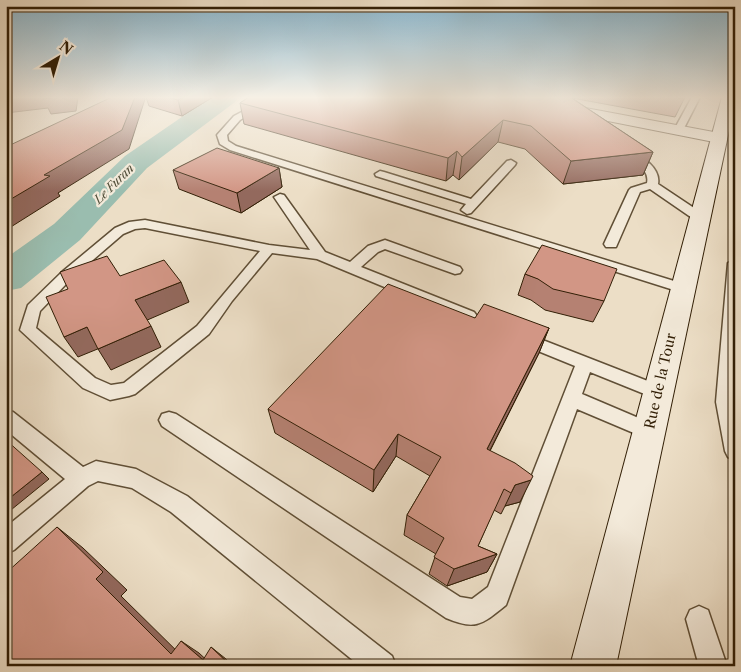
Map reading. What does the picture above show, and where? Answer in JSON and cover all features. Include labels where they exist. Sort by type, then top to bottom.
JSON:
[{"type":"street","points":[[670,128],[719,138]]},
{"type":"street","name":"Rue de la Tour","points":[[593,666],[721,128]]},
{"type":"lane","points":[[228,128],[222,135],[223,142],[232,148],[682,288]]},
{"type":"lane","points":[[618,145],[653,172],[652,185]]},
{"type":"lane","points":[[458,218],[511,163]]},
{"type":"lane","points":[[380,174],[473,203]]},
{"type":"lane","points":[[652,185],[667,198],[699,217]]},
{"type":"lane","points":[[611,244],[635,190],[652,185]]},
{"type":"lane","points":[[280,197],[320,255]]},
{"type":"lane","points":[[269,249],[227,298],[203,330],[129,390],[110,393],[89,383],[28,330],[33,309],[67,275],[119,231],[133,225],[145,224],[269,249],[320,255],[487,324]]},
{"type":"lane","points":[[351,268],[373,249],[385,244],[455,270]]},
{"type":"lane","points":[[735,264],[725,402],[735,451]]},
{"type":"lane","points":[[505,331],[657,392]]},
{"type":"lane","points":[[169,420],[455,609],[475,613],[497,596],[585,364]]},
{"type":"lane","points":[[572,398],[648,431]]},
{"type":"lane","points":[[6,418],[81,478]]},
{"type":"lane","points":[[6,542],[81,478],[96,471],[136,479],[179,504],[382,666]]},
{"type":"lane","points":[[699,619],[713,666]]},
{"type":"building","points":[[46,128],[123,128],[44,175],[50,176],[6,202],[6,147]]},
{"type":"building","points":[[336,128],[494,128],[462,157],[457,151],[448,158]]},
{"type":"building","points":[[534,128],[617,128],[653,152],[571,161]]},
{"type":"building","points":[[217,148],[279,168],[237,193],[173,170]]},
{"type":"building","points":[[542,245],[617,269],[604,301],[553,289],[538,279],[525,274]]},
{"type":"building","points":[[107,256],[120,276],[164,260],[181,282],[135,300],[151,326],[98,349],[87,327],[64,337],[46,297],[68,289],[60,272]]},
{"type":"building","points":[[388,284],[475,318],[484,304],[549,328],[487,449],[515,463],[533,476],[531,480],[515,485],[511,493],[504,489],[478,546],[497,554],[454,569],[434,557],[444,538],[407,515],[441,457],[398,434],[374,470],[268,409]]},
{"type":"building","points":[[6,440],[42,472],[6,501]]},
{"type":"building","points":[[57,527],[103,572],[96,579],[171,654],[181,641],[203,660],[211,647],[231,666],[6,666],[6,573]]},
{"type":"waterway","name":"Le Furan","points":[[6,278],[67,232],[136,162],[183,128]]}]
